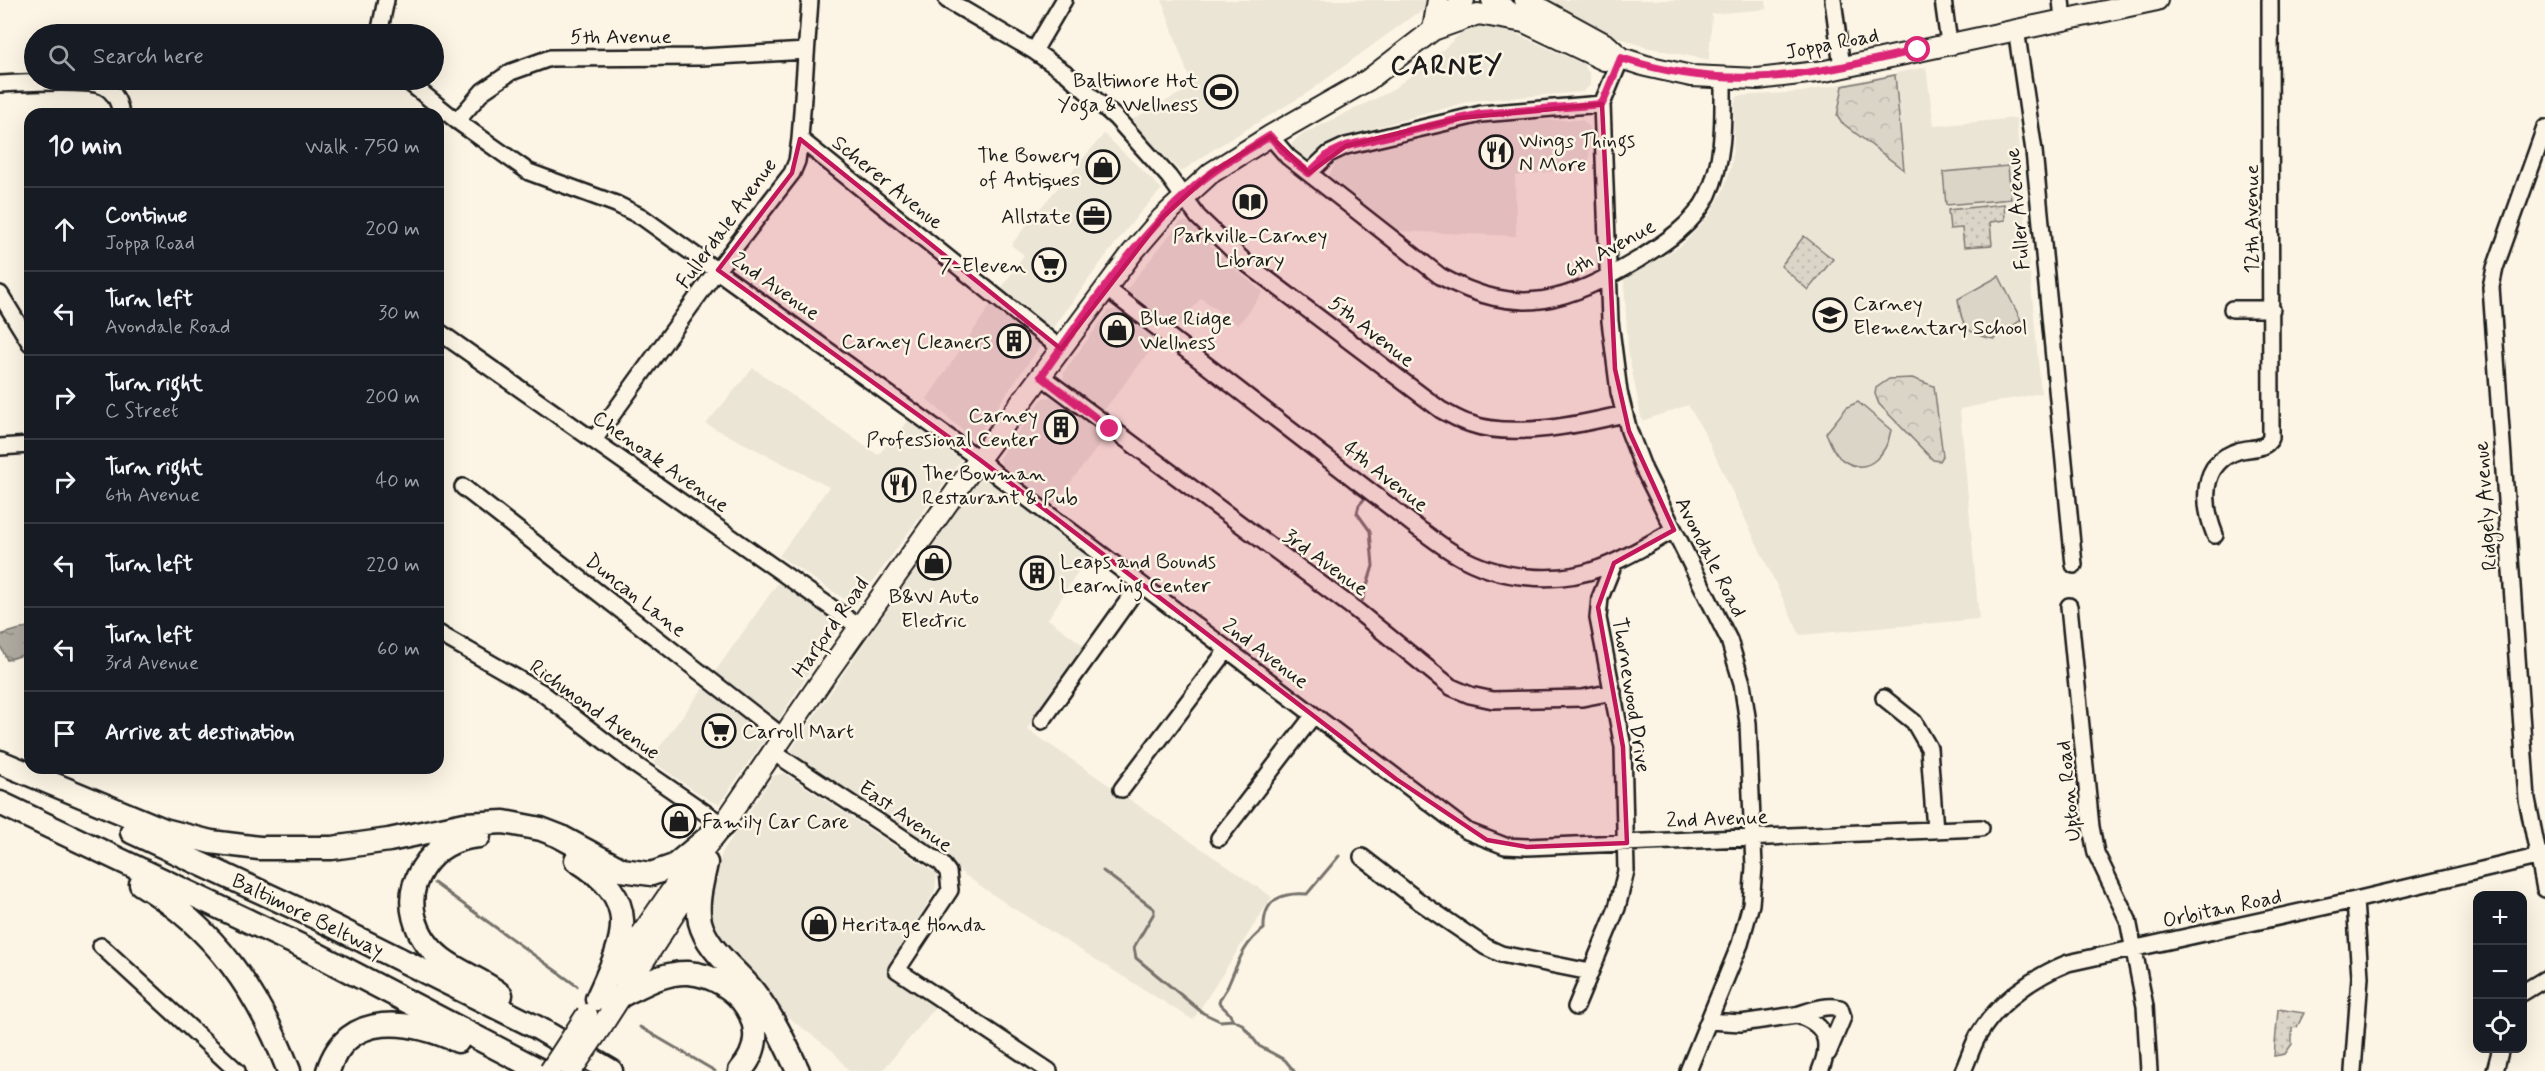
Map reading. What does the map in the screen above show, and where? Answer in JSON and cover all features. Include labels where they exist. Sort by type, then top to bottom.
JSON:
[{"type":"highway","points":[[0,762],[24,772]]},
{"type":"highway","name":"Baltimore Beltway","points":[[0,771],[315,917],[538,1028],[602,1066],[629,1071]]},
{"type":"highway","points":[[29,774],[164,830],[211,842],[259,848],[332,848],[389,840],[465,824],[504,822],[560,836],[622,870],[651,874],[674,866],[723,825]]},
{"type":"highway","name":"Baltimore Beltway","points":[[0,803],[303,947],[541,1071]]},
{"type":"highway","points":[[0,815],[135,880],[158,894],[190,919],[237,970],[268,1023],[289,1071]]},
{"type":"highway","points":[[538,1028],[494,990],[442,960],[431,950],[418,928],[412,909],[416,880],[433,854],[454,841],[472,836],[498,836],[535,842],[572,858],[605,882],[619,903],[622,935],[619,951],[596,1012]]},
{"type":"highway","points":[[706,864],[698,900],[701,926],[709,942],[752,990],[769,1013],[798,1071]]},
{"type":"highway","points":[[622,995],[648,982],[675,973],[703,975],[728,986],[749,1009],[754,1028],[752,1050],[740,1071]]},
{"type":"highway","points":[[327,1071],[333,1057],[349,1039],[371,1027],[396,1023],[446,1036],[513,1071]]},
{"type":"main road","points":[[1433,30],[1438,0]]},
{"type":"main road","points":[[1433,30],[1464,0]]},
{"type":"main road","name":"Joppa Road","points":[[1492,0],[1524,22],[1604,60],[1621,58],[1668,72],[1723,79],[1785,77],[1842,67],[2016,28],[2062,9],[2157,0]]},
{"type":"main road","name":"Joppa Road","points":[[1526,0],[1607,45],[1621,58]]},
{"type":"main road","points":[[1433,30],[1478,14],[1524,22]]},
{"type":"main road","name":"Harford Road","points":[[550,1071],[596,1012],[676,884],[723,825],[859,627],[979,459],[1147,234],[1182,197],[1211,173],[1368,80],[1433,30]]},
{"type":"main road","name":"Harford Road","points":[[571,1071],[596,1012],[622,995],[706,864],[723,825]]},
{"type":"street","points":[[381,24],[386,0]]},
{"type":"street","name":"Fullerdale Avenue","points":[[594,440],[792,173],[797,161],[800,139],[810,0]]},
{"type":"street","name":"5th Avenue","points":[[946,0],[1034,51],[1067,74],[1116,118],[1169,177],[1198,217],[1246,263],[1413,389],[1454,417],[1472,424],[1509,429],[1574,425],[1624,414]]},
{"type":"street","points":[[1034,51],[1064,0]]},
{"type":"street","points":[[1833,0],[1842,67]]},
{"type":"street","points":[[1943,0],[1949,43]]},
{"type":"street","name":"12th Avenue","points":[[2215,535],[2206,502],[2208,482],[2212,472],[2227,456],[2245,449],[2261,447],[2271,438],[2270,0]]},
{"type":"street","name":"Fuller Avenue","points":[[2016,28],[2034,151],[2074,565]]},
{"type":"street","name":"5th Avenue","points":[[457,121],[483,91],[511,72],[550,58],[701,57],[806,51]]},
{"type":"street","name":"Avondale Road","points":[[1621,58],[1602,104],[1611,344],[1624,414],[1644,470],[1729,640],[1742,683],[1748,723],[1753,886],[1746,923],[1688,1071]]},
{"type":"street","name":"6th Avenue","points":[[1270,136],[1282,152],[1440,276],[1476,293],[1508,300],[1549,300],[1578,292],[1608,277],[1678,233],[1702,206],[1716,175],[1721,156],[1723,79]]},
{"type":"street","points":[[0,84],[24,84]]},
{"type":"street","points":[[108,90],[117,100],[119,108]]},
{"type":"street","name":"2nd Avenue","points":[[418,90],[441,108]]},
{"type":"street","points":[[1309,173],[1329,154],[1346,146],[1460,118],[1496,112],[1602,104]]},
{"type":"street","name":"2nd Avenue","points":[[444,111],[529,172],[642,216],[979,459],[998,476],[1467,831],[1504,846],[1527,847],[1981,828]]},
{"type":"street","name":"Ridgely Avenue","points":[[2545,128],[2495,268],[2491,287],[2527,799],[2541,856],[2545,889]]},
{"type":"street","name":"Scherer Avenue","points":[[800,139],[1061,349]]},
{"type":"street","name":"4th Avenue","points":[[1106,288],[1458,556],[1502,572],[1550,577],[1576,574],[1614,563],[1674,530]]},
{"type":"street","points":[[1,298],[24,334]]},
{"type":"street","points":[[2232,309],[2272,309]]},
{"type":"street","name":"Chenoak Avenue","points":[[444,335],[859,627]]},
{"type":"street","name":"3rd Avenue","points":[[1041,376],[1356,610],[1451,687],[1470,695],[1493,700],[1582,698],[1613,692]]},
{"type":"street","points":[[0,447],[24,445]]},
{"type":"street","name":"Duncan Lane","points":[[463,487],[778,744]]},
{"type":"street","name":"Thornewood Drive","points":[[1576,1007],[1617,908],[1626,871],[1623,747],[1613,692],[1599,636],[1598,613],[1606,578],[1614,563]]},
{"type":"street","points":[[1042,721],[1140,584]]},
{"type":"street","name":"Upton Road","points":[[2069,606],[2092,835],[2106,875],[2128,920],[2145,1006],[2149,1071]]},
{"type":"street","name":"Richmond Avenue","points":[[444,636],[541,692],[637,766],[723,825]]},
{"type":"street","points":[[1122,789],[1227,650]]},
{"type":"street","points":[[1884,698],[1914,722],[1929,748],[1935,830]]},
{"type":"street","points":[[1219,838],[1313,716]]},
{"type":"street","name":"East Avenue","points":[[778,744],[941,863],[948,872],[950,890],[897,969],[1049,1071]]},
{"type":"street","name":"Orbitan Road","points":[[1963,1071],[1978,1037],[1994,1014],[2036,978],[2068,963],[2355,900],[2541,856]]},
{"type":"street","points":[[1362,857],[1420,902],[1486,947],[1502,954],[1590,972]]},
{"type":"street","points":[[2353,1071],[2360,966],[2355,900]]},
{"type":"street","points":[[101,946],[237,1071]]},
{"type":"street","points":[[2527,990],[2545,979]]},
{"type":"street","points":[[1709,1021],[1730,1024],[1796,1015],[1834,1006],[1840,1008],[1842,1017],[1822,1065]]},
{"type":"street","points":[[1796,1015],[1816,1024],[1824,1034],[1827,1040],[1822,1065]]},
{"type":"street","points":[[2495,1071],[2500,1053]]},
{"type":"highlighted area","points":[[1602,104],[1615,369],[1629,431],[1674,530],[1614,563],[1598,607],[1623,747],[1627,843],[1527,847],[1487,840],[1396,779],[979,459],[718,270],[792,173],[800,139],[1061,349],[1162,218],[1211,173],[1270,136],[1309,173],[1346,146],[1460,118]]},
{"type":"shaded area","points":[[1162,0],[1432,1],[1426,9],[1414,15],[1307,93],[1214,149],[1181,172],[1129,121],[1192,87]]},
{"type":"shaded area","points":[[1546,0],[1766,0],[1767,9],[1712,14],[1709,60],[1645,47],[1604,32]]},
{"type":"shaded area","points":[[1477,23],[1492,23],[1583,64],[1590,75],[1590,86],[1582,92],[1471,101],[1345,136],[1328,144],[1317,155],[1308,159],[1295,152],[1291,145],[1299,136],[1389,92],[1433,59],[1463,31]]},
{"type":"shaded area","name":"Carney Elementary School","points":[[1926,67],[1934,126],[2016,118],[2041,393],[1960,409],[1979,619],[1800,635],[1704,432],[1688,405],[1642,421],[1628,351],[1624,279],[1681,246],[1710,215],[1723,191],[1731,167],[1734,104],[1738,96],[1802,92]]},
{"type":"shaded area","points":[[1582,120],[1586,123],[1590,129],[1589,167],[1515,176],[1516,236],[1398,231],[1329,176],[1336,162],[1346,157],[1483,123]]},
{"type":"shaded area","points":[[1104,134],[1162,189],[1105,257],[1054,327],[1045,325],[1001,289],[1024,255],[1011,245]]},
{"type":"shaded area","points":[[1180,222],[1188,222],[1232,267],[1263,292],[1238,325],[1201,298],[1174,330],[1124,293]]},
{"type":"shaded area","points":[[992,303],[1040,346],[974,440],[927,399]]},
{"type":"shaded area","points":[[1109,310],[1121,310],[1160,338],[1101,414],[1064,382],[1064,372]]},
{"type":"shaded area","points":[[753,368],[878,455],[909,420],[961,460],[855,606],[779,556],[829,487],[706,424]]},
{"type":"shaded area","points":[[1051,397],[1107,435],[1052,506],[1002,465],[999,458],[1043,398]]},
{"type":"shaded area","points":[[980,474],[1088,556],[1048,619],[1083,645],[1027,729],[1272,897],[1193,1020],[1008,905],[789,753]]},
{"type":"shaded area","points":[[780,580],[842,622],[769,734],[719,804],[710,801],[650,760]]},
{"type":"shaded area","points":[[784,773],[937,874],[935,891],[887,971],[936,1007],[882,1071],[849,1071],[833,1051],[777,1009],[715,935],[709,919],[710,889],[723,851],[773,776]]},
{"type":"green space","points":[[1895,75],[1904,170],[1841,122],[1837,116],[1843,86]]},
{"type":"green space","points":[[2008,166],[2011,199],[1946,205],[1943,172]]},
{"type":"green space","points":[[2004,204],[2005,220],[1990,222],[1992,245],[1964,247],[1962,228],[1950,229],[1948,210]]},
{"type":"green space","points":[[1804,236],[1833,259],[1808,290],[1781,266]]},
{"type":"green space","points":[[1999,276],[2021,320],[1994,339],[1977,334],[1967,327],[1961,316],[1958,299]]},
{"type":"green space","points":[[1912,378],[1934,386],[1943,456],[1940,461],[1933,460],[1879,404],[1875,394],[1876,388],[1889,379]]},
{"type":"green space","points":[[1858,402],[1891,430],[1881,454],[1876,460],[1862,466],[1853,465],[1838,456],[1826,433],[1847,407]]},
{"type":"green space","points":[[2278,1009],[2304,1013],[2297,1027],[2292,1028],[2292,1044],[2285,1054],[2274,1056]]},
{"type":"water","points":[[24,628],[24,655],[7,660],[0,645],[0,635]]},
{"type":"waterway","points":[[1361,605],[1373,566],[1370,531],[1357,513],[1359,505],[1367,496]]},
{"type":"waterway","points":[[1233,1020],[1219,1003],[1246,947],[1264,929],[1267,911],[1271,904],[1282,896],[1307,894],[1339,856]]},
{"type":"waterway","points":[[1103,871],[1154,909],[1154,913],[1134,947],[1136,958],[1203,1013],[1220,1021],[1233,1020],[1242,1024],[1259,1046],[1285,1060],[1294,1071]]},
{"type":"waterway","points":[[434,883],[577,986]]},
{"type":"waterway","points":[[640,1027],[715,1071]]},
{"type":"place","name":"Baltimore Hot Yoga & Wellness","points":[[1221,92]]},
{"type":"place","name":"Wings Things N More","points":[[1496,152]]},
{"type":"place","name":"The Bowery of Antiques","points":[[1103,167]]},
{"type":"place","name":"Parkville-Carney Library","points":[[1250,202]]},
{"type":"place","name":"Allstate","points":[[1094,216]]},
{"type":"place","name":"7-Eleven","points":[[1049,265]]},
{"type":"place","name":"Carney Elementary School","points":[[1830,315]]},
{"type":"place","name":"Blue Ridge Wellness","points":[[1117,330]]},
{"type":"place","name":"Carney Cleaners","points":[[1014,341]]},
{"type":"place","name":"Carney Professional Center","points":[[1061,427]]},
{"type":"place","name":"The Bowman Restaurant & Pub","points":[[899,485]]},
{"type":"place","name":"B&W Auto Electric","points":[[934,563]]},
{"type":"place","name":"Leaps and Bounds Learning Center","points":[[1037,573]]},
{"type":"place","name":"Carroll Mart","points":[[719,731]]},
{"type":"place","name":"Family Car Care","points":[[679,821]]},
{"type":"place","name":"Heritage Honda","points":[[819,924]]},
{"type":"district","name":"CARNEY","points":[[1447,65]]},
{"type":"route","points":[[1110,429],[1041,376],[1132,253],[1182,197],[1211,173],[1270,136],[1277,147],[1309,173],[1329,154],[1346,146],[1460,118],[1496,112],[1602,104],[1621,58],[1668,72],[1691,76],[1758,79],[1825,71],[1918,50]]}]
